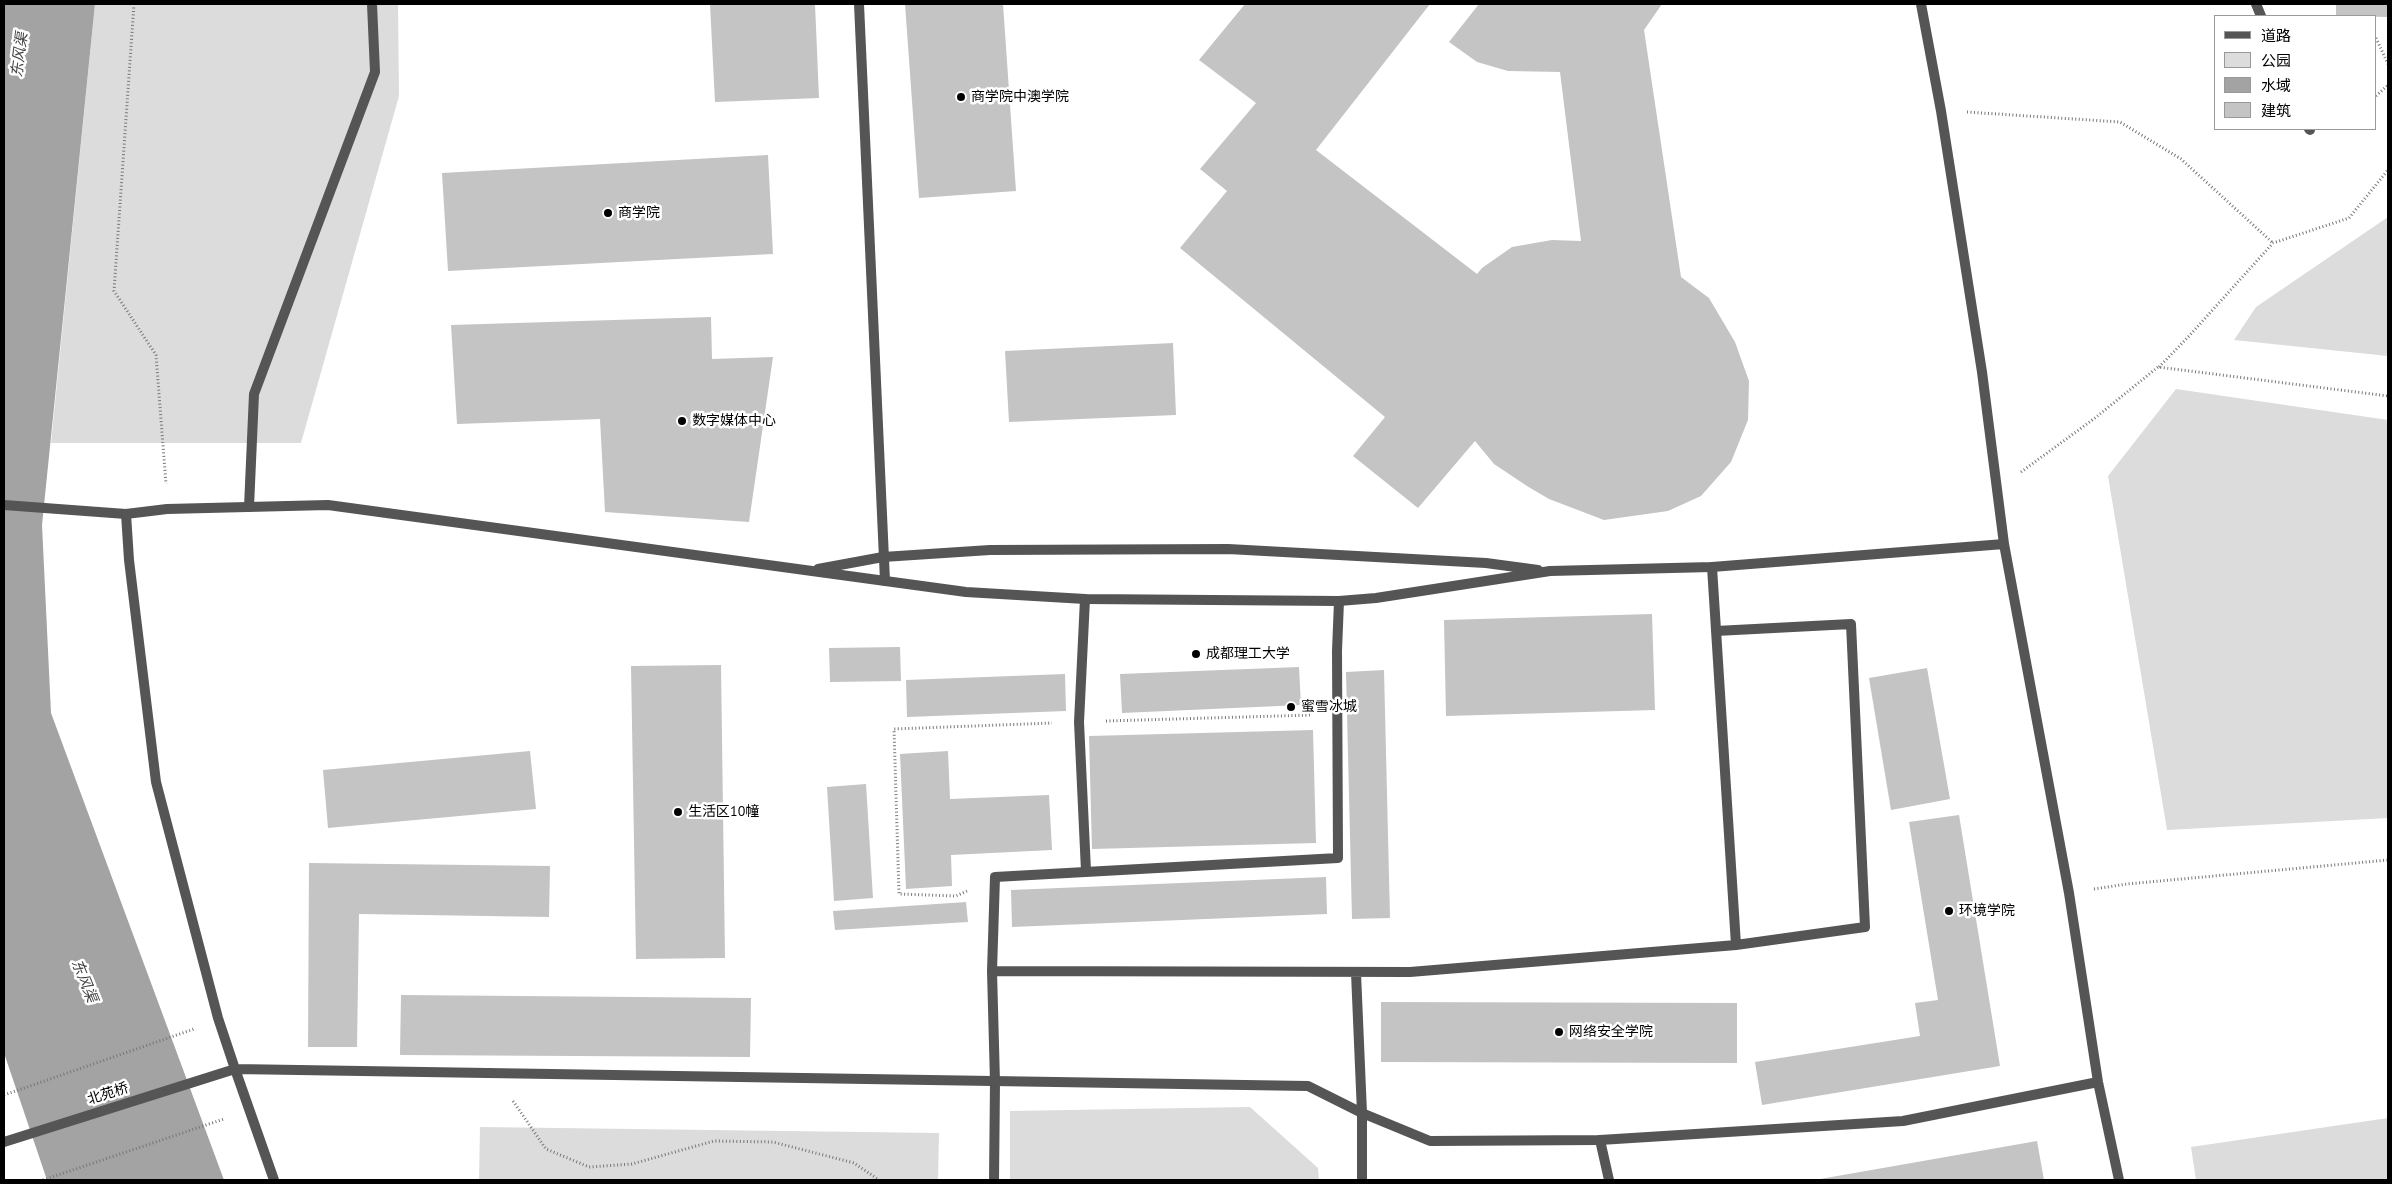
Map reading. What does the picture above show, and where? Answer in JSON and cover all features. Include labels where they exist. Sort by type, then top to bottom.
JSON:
[{"type":"street","points":[[249,507],[254,394],[375,72],[372,4]]},
{"type":"street","points":[[859,4],[885,581]]},
{"type":"street","points":[[1921,4],[1941,111],[1982,372],[2004,544],[2069,893],[2098,1082],[2119,1180]]},
{"type":"street","points":[[4,505],[126,514],[167,510],[328,504],[966,592],[1085,599],[1339,601],[1376,598],[1550,571],[1712,567],[2004,544]]},
{"type":"street","points":[[126,514],[129,560],[156,782],[218,1018],[274,1180]]},
{"type":"street","points":[[809,571],[883,557],[990,550],[1228,550],[1486,563],[1550,571]]},
{"type":"street","points":[[1712,567],[1736,945]]},
{"type":"street","points":[[1085,599],[1079,722],[1086,872]]},
{"type":"street","points":[[994,1180],[995,1082],[992,971],[995,877],[1338,858],[1337,651],[1339,601]]},
{"type":"street","points":[[992,971],[1410,972],[1736,945],[1865,927],[1851,624],[1716,631]]},
{"type":"street","points":[[1356,973],[1362,1113],[1362,1180]]},
{"type":"street","name":"北苑桥","points":[[4,1142],[235,1069],[1308,1086],[1362,1113],[1430,1141],[1600,1140],[1903,1121],[2098,1082]]},
{"type":"street","points":[[1600,1140],[1609,1180]]},
{"type":"path","points":[[134,4],[114,291],[156,355],[167,510]]},
{"type":"path","points":[[2377,40],[2388,64]]},
{"type":"path","points":[[2377,95],[2388,85]]},
{"type":"path","points":[[1941,111],[2120,122],[2181,159],[2273,243]]},
{"type":"path","points":[[1998,489],[2095,418],[2158,367],[2190,335],[2273,243],[2349,218],[2388,170]]},
{"type":"path","points":[[2158,367],[2388,396]]},
{"type":"path","points":[[995,877],[956,896],[899,894],[894,730],[1338,714]]},
{"type":"path","points":[[2069,893],[2127,884],[2388,860]]},
{"type":"path","points":[[5,1094],[188,1032]]},
{"type":"path","points":[[495,1073],[546,1149],[589,1167],[632,1164],[714,1141],[773,1142],[854,1163],[879,1180]]},
{"type":"path","points":[[43,1180],[217,1122]]},
{"type":"green space","points":[[95,4],[398,4],[399,96],[301,443],[51,443]]},
{"type":"green space","points":[[2388,217],[2388,356],[2234,340],[2256,307]]},
{"type":"green space","points":[[2176,389],[2388,420],[2388,818],[2167,830],[2108,476]]},
{"type":"green space","points":[[1250,1107],[1318,1168],[1319,1180],[1010,1180],[1010,1111]]},
{"type":"green space","points":[[2388,1118],[2388,1180],[2196,1180],[2191,1147]]},
{"type":"green space","points":[[480,1127],[939,1133],[938,1180],[479,1180]]},
{"type":"water","name":"东风渠","points":[[4,4],[95,4],[42,525],[51,713],[224,1180],[47,1180],[4,1053]]},
{"type":"building","points":[[710,4],[815,4],[819,98],[715,102]]},
{"type":"building","name":"商学院中澳学院","points":[[905,4],[1003,4],[1016,191],[919,198]]},
{"type":"building","points":[[1245,4],[1430,4],[1316,150],[1477,274],[1482,268],[1512,247],[1552,240],[1581,241],[1560,72],[1508,71],[1477,62],[1449,42],[1479,4],[1662,4],[1644,30],[1681,277],[1709,298],[1735,342],[1749,381],[1748,420],[1731,462],[1701,496],[1668,511],[1604,520],[1549,499],[1527,486],[1494,464],[1475,441],[1418,508],[1353,456],[1385,417],[1180,248],[1227,191],[1200,169],[1256,103],[1199,60]]},
{"type":"building","points":[[2336,4],[2388,4],[2388,17],[2377,17],[2377,15],[2336,15]]},
{"type":"building","name":"商学院","points":[[768,155],[773,254],[448,271],[442,173]]},
{"type":"building","name":"数字媒体中心","points":[[711,317],[712,359],[773,357],[749,522],[605,512],[600,419],[457,424],[451,325]]},
{"type":"building","points":[[1173,343],[1176,415],[1009,422],[1005,351]]},
{"type":"building","points":[[1652,614],[1655,710],[1446,716],[1444,620]]},
{"type":"building","points":[[900,647],[901,681],[830,682],[829,648]]},
{"type":"building","name":"生活区10幢","points":[[721,665],[725,958],[636,959],[631,666]]},
{"type":"building","points":[[1299,667],[1301,705],[1122,713],[1120,674]]},
{"type":"building","points":[[1927,668],[1950,799],[1891,810],[1869,678]]},
{"type":"building","points":[[1384,670],[1390,918],[1352,919],[1346,672]]},
{"type":"building","points":[[1065,674],[1066,711],[907,717],[906,680]]},
{"type":"building","points":[[1313,730],[1316,843],[1092,849],[1089,736]]},
{"type":"building","points":[[530,751],[536,809],[328,828],[323,770]]},
{"type":"building","points":[[948,751],[950,799],[1049,795],[1052,850],[951,855],[952,886],[906,889],[900,754]]},
{"type":"building","points":[[866,784],[873,898],[834,901],[827,787]]},
{"type":"building","name":"环境学院","points":[[1959,815],[2000,1066],[1762,1105],[1755,1062],[1920,1036],[1915,1003],[1938,1000],[1909,822]]},
{"type":"building","points":[[309,863],[550,866],[549,917],[359,914],[357,1047],[308,1047]]},
{"type":"building","points":[[1326,877],[1327,914],[1012,927],[1011,890]]},
{"type":"building","points":[[966,902],[968,922],[835,930],[833,911]]},
{"type":"building","points":[[401,995],[751,998],[750,1057],[400,1055]]},
{"type":"building","name":"网络安全学院","points":[[1381,1002],[1737,1003],[1737,1063],[1381,1062]]},
{"type":"building","points":[[2037,1141],[2044,1180],[1820,1180],[1820,1179]]},
{"type":"place","name":"商学院中澳学院","points":[[961,97]]},
{"type":"place","name":"商学院","points":[[608,213]]},
{"type":"place","name":"数字媒体中心","points":[[682,421]]},
{"type":"place","name":"成都理工大学","points":[[1196,654]]},
{"type":"place","name":"蜜雪冰城","points":[[1291,707]]},
{"type":"place","name":"生活区10幢","points":[[678,812]]},
{"type":"place","name":"环境学院","points":[[1949,911]]},
{"type":"place","name":"网络安全学院","points":[[1559,1032]]}]
